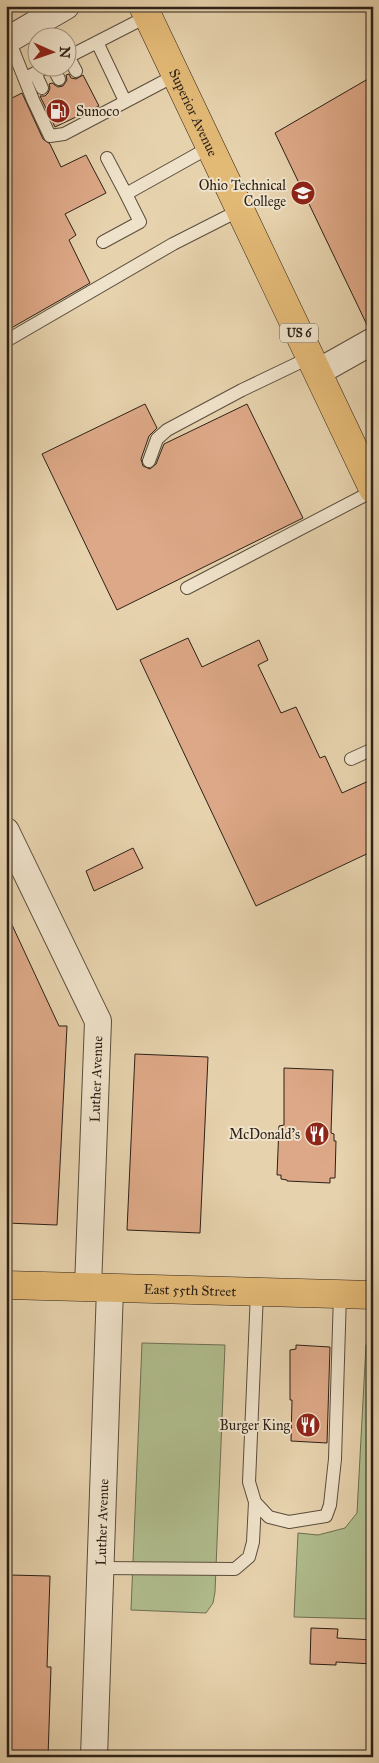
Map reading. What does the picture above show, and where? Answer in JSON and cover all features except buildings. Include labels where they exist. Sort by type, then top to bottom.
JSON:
[{"type":"main road","name":"Superior Avenue","points":[[146,11],[373,490]]},
{"type":"main road","name":"East 55th Street","points":[[6,1285],[373,1295]]},
{"type":"street","points":[[8,41],[66,6]]},
{"type":"street","points":[[314,365],[373,341]]},
{"type":"street","name":"Luther Avenue","points":[[6,831],[98,1021],[100,1568],[94,1757]]},
{"type":"lane","points":[[78,51],[97,42],[146,11]]},
{"type":"lane","points":[[8,41],[28,65]]},
{"type":"lane","points":[[97,42],[125,102]]},
{"type":"lane","points":[[34,78],[32,100],[50,136],[96,112],[125,102],[176,75]]},
{"type":"lane","points":[[37,78],[42,88]]},
{"type":"lane","points":[[126,194],[210,147]]},
{"type":"lane","points":[[103,242],[140,222],[107,158]]},
{"type":"lane","points":[[6,340],[173,244],[240,210]]},
{"type":"lane","points":[[149,461],[157,439],[167,430],[242,390],[314,365]]},
{"type":"lane","points":[[187,588],[373,490]]},
{"type":"lane","points":[[351,759],[373,749]]},
{"type":"lane","points":[[100,1568],[235,1569],[249,1557],[255,1502],[249,1482],[257,1292]]},
{"type":"lane","points":[[255,1502],[269,1517],[289,1522],[326,1516],[330,1504],[334,1459],[340,1294]]},
{"type":"green space","points":[[142,1343],[225,1345],[215,1592],[213,1603],[206,1613],[131,1610]]},
{"type":"green space","points":[[366,1345],[372,1345],[373,1619],[294,1617],[298,1533],[318,1535],[345,1528],[357,1513]]},
{"type":"place","name":"Sunoco","points":[[58,111]]},
{"type":"place","name":"Ohio Technical College","points":[[303,193]]},
{"type":"place","name":"McDonald's","points":[[317,1134]]},
{"type":"place","name":"Burger King","points":[[308,1425]]}]
